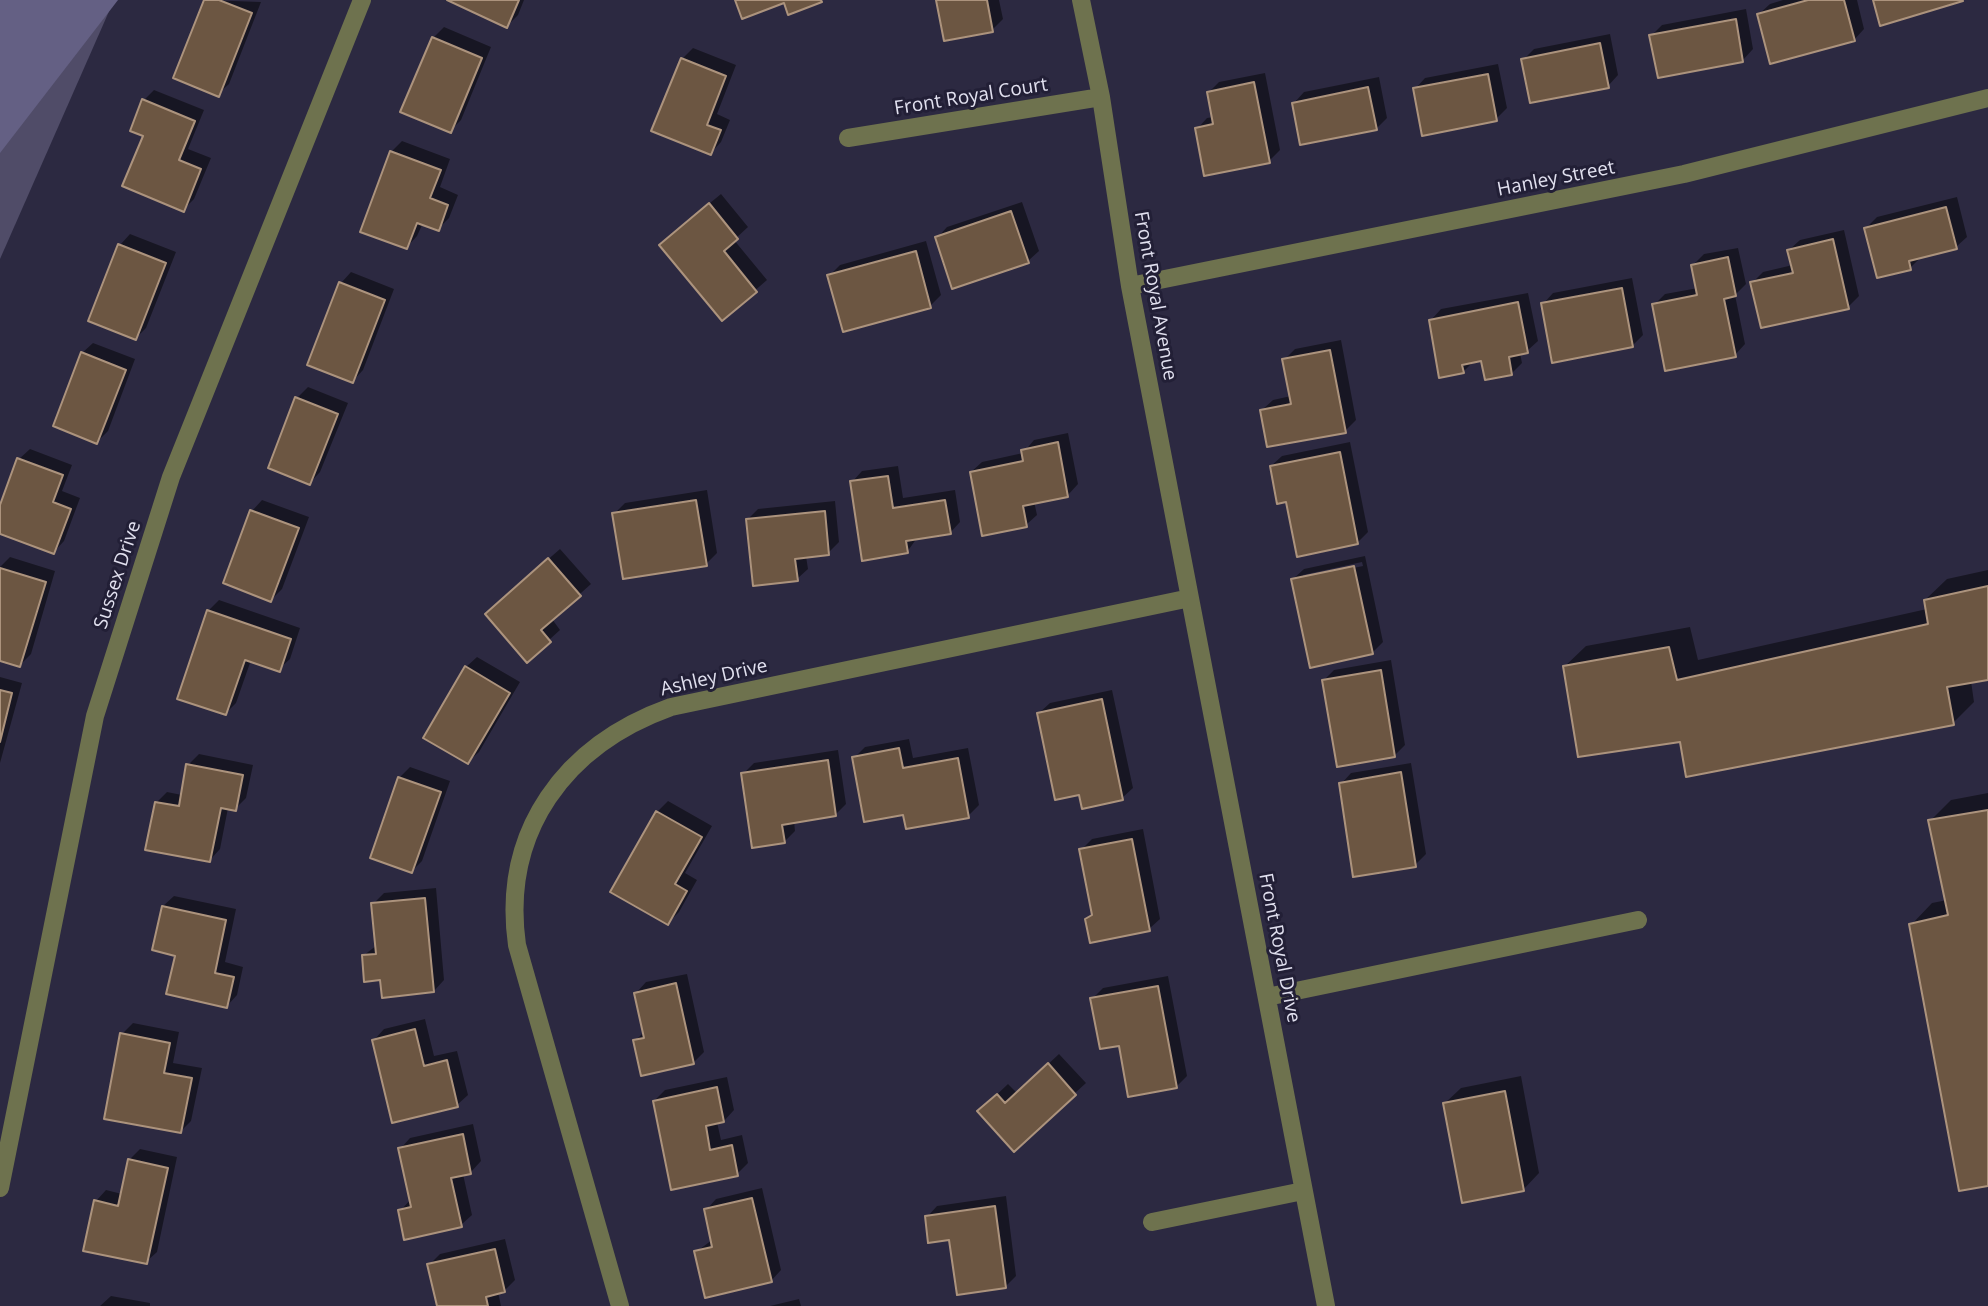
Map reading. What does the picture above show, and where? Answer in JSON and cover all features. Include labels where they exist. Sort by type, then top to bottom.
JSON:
[{"type":"street","name":"Sussex Drive","points":[[0,1188],[95,716],[171,477],[362,0]]},
{"type":"street","name":"Front Royal Avenue","points":[[1081,0],[1101,97],[1130,286],[1190,598]]},
{"type":"street","name":"Front Royal Court","points":[[848,138],[1101,97]]},
{"type":"street","name":"Hanley Street","points":[[1130,286],[1684,174],[1988,98]]},
{"type":"street","name":"Front Royal Drive","points":[[1190,598],[1326,1306]]},
{"type":"street","name":"Ashley Drive","points":[[620,1306],[517,945],[513,919],[518,870],[526,837],[554,789],[594,748],[641,719],[671,707],[1190,598]]},
{"type":"street","points":[[1266,997],[1638,920]]},
{"type":"street","points":[[1152,1222],[1303,1191]]},
{"type":"shaded area","points":[[0,0],[114,0],[0,259]]},
{"type":"shaded area","points":[[0,0],[118,0],[0,153]]},
{"type":"building","points":[[204,0],[219,0],[252,13],[219,97],[173,78]]},
{"type":"building","points":[[447,0],[519,0],[507,28]]},
{"type":"building","points":[[735,0],[822,2],[788,15],[784,3],[742,19]]},
{"type":"building","points":[[936,0],[987,0],[993,32],[944,41]]},
{"type":"building","points":[[1808,0],[1844,0],[1855,41],[1770,64],[1757,14]]},
{"type":"building","points":[[1873,0],[1962,0],[1963,1],[1880,26]]},
{"type":"building","points":[[1736,19],[1743,62],[1658,78],[1649,35]]},
{"type":"building","points":[[432,37],[482,58],[451,133],[400,112]]},
{"type":"building","points":[[1600,43],[1609,88],[1530,103],[1521,59]]},
{"type":"building","points":[[681,58],[726,76],[707,125],[721,130],[711,155],[651,131]]},
{"type":"building","points":[[1488,74],[1497,121],[1422,136],[1413,88]]},
{"type":"building","points":[[1254,82],[1270,163],[1204,176],[1195,128],[1213,124],[1207,92]]},
{"type":"building","points":[[1368,87],[1377,130],[1300,145],[1292,103]]},
{"type":"building","points":[[142,99],[195,121],[179,160],[201,169],[184,212],[122,186],[143,136],[130,131]]},
{"type":"building","points":[[390,151],[441,170],[430,198],[448,205],[439,231],[417,223],[407,249],[360,232]]},
{"type":"building","points":[[709,203],[738,239],[724,251],[757,292],[722,321],[659,245]]},
{"type":"building","points":[[1946,207],[1957,249],[1909,261],[1911,270],[1877,278],[1864,228]]},
{"type":"building","points":[[1011,211],[1029,263],[952,289],[935,237]]},
{"type":"building","points":[[1833,239],[1849,309],[1761,328],[1750,282],[1793,273],[1787,250]]},
{"type":"building","points":[[118,244],[166,263],[136,340],[88,321]]},
{"type":"building","points":[[916,251],[931,308],[843,332],[827,275]]},
{"type":"building","points":[[1728,257],[1736,296],[1724,299],[1736,357],[1665,371],[1652,304],[1697,295],[1691,265]]},
{"type":"building","points":[[339,282],[385,300],[353,383],[307,365]]},
{"type":"building","points":[[1622,288],[1633,347],[1552,363],[1541,303]]},
{"type":"building","points":[[1518,302],[1528,353],[1509,357],[1512,375],[1485,380],[1481,361],[1462,365],[1464,373],[1439,378],[1429,320]]},
{"type":"building","points":[[1330,350],[1346,433],[1267,447],[1260,410],[1291,404],[1282,359]]},
{"type":"building","points":[[81,352],[126,370],[97,444],[53,426]]},
{"type":"building","points":[[295,397],[338,414],[310,485],[268,468]]},
{"type":"building","points":[[1058,442],[1068,497],[1023,506],[1027,527],[982,536],[970,472],[1023,461],[1021,450]]},
{"type":"building","points":[[1340,452],[1358,544],[1297,557],[1286,502],[1277,504],[1270,466]]},
{"type":"building","points":[[17,458],[63,475],[53,502],[71,509],[54,554],[0,534],[0,505]]},
{"type":"building","points":[[888,476],[893,508],[945,500],[951,534],[906,541],[908,553],[862,561],[850,481]]},
{"type":"building","points":[[696,500],[707,566],[623,579],[612,513]]},
{"type":"building","points":[[250,510],[299,528],[271,602],[223,583]]},
{"type":"building","points":[[825,511],[829,555],[795,559],[798,581],[753,586],[746,519]]},
{"type":"building","points":[[548,558],[581,596],[541,630],[551,642],[527,663],[485,614]]},
{"type":"building","points":[[1354,566],[1373,654],[1310,668],[1291,579]]},
{"type":"building","points":[[0,568],[46,582],[20,667],[0,661]]},
{"type":"building","points":[[1988,586],[1988,680],[1947,687],[1954,725],[1686,777],[1680,742],[1578,757],[1563,666],[1669,647],[1677,680],[1928,624],[1924,600]]},
{"type":"building","points":[[207,610],[291,639],[280,672],[245,660],[226,715],[177,699]]},
{"type":"building","points":[[465,666],[510,693],[468,764],[423,738]]},
{"type":"building","points":[[1381,670],[1395,757],[1337,767],[1322,680]]},
{"type":"building","points":[[0,690],[12,693],[0,742]]},
{"type":"building","points":[[1102,699],[1123,800],[1082,809],[1079,795],[1055,800],[1037,713]]},
{"type":"building","points":[[899,748],[903,768],[958,758],[969,818],[906,829],[903,815],[864,822],[852,757]]},
{"type":"building","points":[[828,760],[836,816],[782,825],[785,843],[752,848],[741,773]]},
{"type":"building","points":[[186,764],[243,775],[236,811],[221,808],[210,862],[145,850],[155,802],[179,806]]},
{"type":"building","points":[[1401,772],[1416,867],[1353,877],[1339,783]]},
{"type":"building","points":[[398,777],[441,792],[412,873],[370,858]]},
{"type":"building","points":[[1988,810],[1988,1186],[1959,1191],[1909,924],[1948,915],[1928,820]]},
{"type":"building","points":[[656,811],[702,837],[675,884],[687,891],[668,925],[610,892]]},
{"type":"building","points":[[1132,839],[1150,931],[1090,943],[1085,919],[1092,915],[1079,849]]},
{"type":"building","points":[[425,898],[434,992],[382,998],[380,980],[364,982],[362,955],[376,954],[371,903]]},
{"type":"building","points":[[162,906],[226,920],[215,973],[234,977],[227,1008],[166,994],[175,956],[152,950]]},
{"type":"building","points":[[676,983],[694,1064],[641,1076],[633,1040],[644,1038],[634,993]]},
{"type":"building","points":[[1158,986],[1177,1088],[1128,1097],[1119,1046],[1100,1049],[1090,998]]},
{"type":"building","points":[[415,1029],[424,1066],[447,1060],[458,1107],[392,1123],[372,1040]]},
{"type":"building","points":[[120,1033],[170,1043],[164,1073],[192,1078],[181,1133],[104,1119]]},
{"type":"building","points":[[1048,1063],[1076,1095],[1014,1152],[977,1111],[997,1094],[1005,1103]]},
{"type":"building","points":[[717,1087],[724,1122],[706,1126],[710,1150],[732,1145],[738,1176],[671,1190],[653,1101]]},
{"type":"building","points":[[1505,1091],[1524,1191],[1462,1203],[1443,1103]]},
{"type":"building","points":[[463,1134],[471,1174],[451,1178],[462,1227],[404,1240],[398,1210],[411,1207],[398,1148]]},
{"type":"building","points":[[128,1159],[168,1168],[147,1264],[83,1251],[94,1200],[118,1206]]},
{"type":"building","points":[[752,1198],[772,1282],[705,1298],[694,1251],[712,1247],[704,1209]]},
{"type":"building","points":[[995,1206],[1006,1288],[957,1295],[949,1240],[928,1243],[925,1216]]},
{"type":"building","points":[[495,1249],[505,1292],[486,1297],[488,1306],[437,1306],[427,1264]]}]
